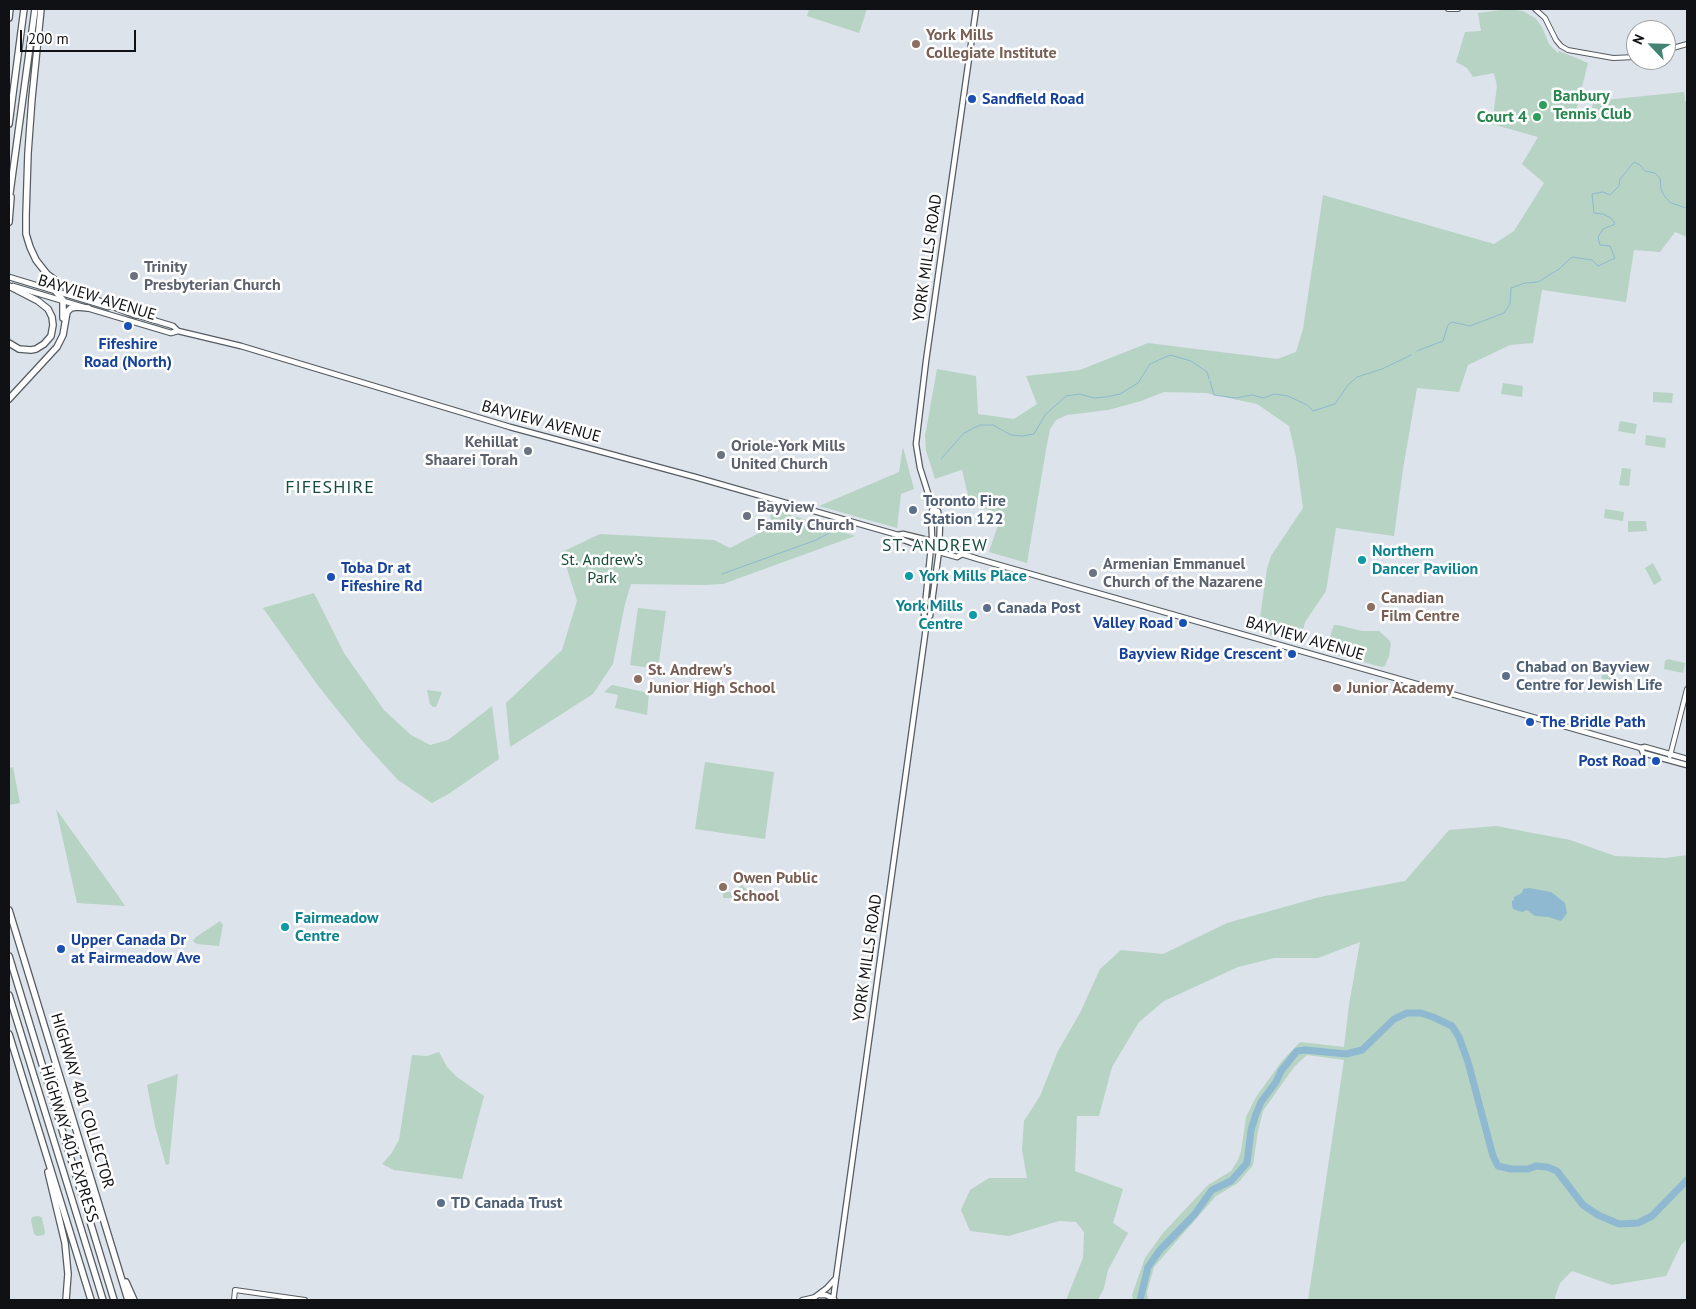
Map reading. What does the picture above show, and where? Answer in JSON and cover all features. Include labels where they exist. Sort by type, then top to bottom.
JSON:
[{"type":"highway","points":[[9,18],[10,9]]},
{"type":"highway","points":[[9,124],[25,9]]},
{"type":"highway","points":[[9,200],[35,9]]},
{"type":"highway","points":[[41,9],[28,153],[26,234],[30,247],[36,260],[47,274],[59,283],[136,315]]},
{"type":"highway","points":[[9,222],[14,165]]},
{"type":"highway","points":[[9,285],[48,309],[53,325],[51,336],[36,349],[19,349],[9,343]]},
{"type":"highway","points":[[56,292],[63,300],[64,328]]},
{"type":"highway","points":[[9,399],[53,352],[62,338],[65,318],[71,308],[88,308]]},
{"type":"highway","name":"HIGHWAY 401 COLLECTOR","points":[[9,910],[128,1300]]},
{"type":"highway","name":"HIGHWAY 401 EXPRESS","points":[[9,956],[114,1300]]},
{"type":"highway","name":"HIGHWAY 401 EXPRESS","points":[[9,995],[103,1300]]},
{"type":"highway","points":[[9,1034],[91,1300]]},
{"type":"highway","points":[[16,1057],[19,1078],[48,1174],[65,1243],[68,1274],[66,1300]]},
{"type":"highway","points":[[114,1250],[134,1300]]},
{"type":"main road","name":"YORK MILLS ROAD","points":[[927,619],[924,615],[932,541],[931,513],[933,508],[920,468],[916,444],[976,9]]},
{"type":"main road","name":"BAYVIEW AVENUE","points":[[9,277],[173,326],[178,331]]},
{"type":"main road","name":"BAYVIEW AVENUE","points":[[9,285],[171,333],[178,331],[241,346],[510,427],[898,535],[903,534],[940,543],[959,550],[962,554],[1641,748],[1645,747],[1687,759]]},
{"type":"main road","name":"YORK MILLS ROAD","points":[[833,1300],[927,619],[930,616],[939,551],[940,524],[938,511],[933,508]]},
{"type":"main road","name":"BAYVIEW AVENUE","points":[[898,535],[901,539],[957,557],[962,554]]},
{"type":"main road","name":"BAYVIEW AVENUE","points":[[1641,748],[1644,753],[1687,766]]},
{"type":"main road","points":[[815,1297],[827,1288],[836,1277]]},
{"type":"main road","points":[[815,1297],[826,1295],[833,1300]]},
{"type":"street","points":[[1448,9],[1458,9]]},
{"type":"street","points":[[1535,9],[1545,18],[1558,42],[1568,50],[1613,58],[1626,57]]},
{"type":"street","points":[[1669,761],[1687,689]]},
{"type":"street","points":[[234,1300],[236,1290],[305,1300]]},
{"type":"street","points":[[802,1300],[815,1297]]},
{"type":"green space","points":[[809,9],[867,9],[859,33],[807,16]]},
{"type":"green space","points":[[1509,9],[1523,11],[1535,18],[1542,27],[1549,44],[1558,53],[1559,51],[1588,63],[1575,115],[1589,117],[1594,101],[1684,92],[1685,101],[1687,101],[1687,237],[1675,232],[1660,252],[1634,250],[1626,302],[1542,290],[1533,343],[1510,345],[1468,365],[1459,392],[1417,388],[1394,536],[1336,528],[1326,591],[1305,622],[1300,643],[1258,631],[1267,569],[1271,556],[1303,508],[1296,457],[1289,426],[1257,404],[1206,393],[1164,392],[1141,401],[1108,410],[1067,415],[1056,420],[1050,429],[1027,563],[989,552],[1000,519],[992,517],[993,511],[970,504],[962,470],[964,469],[935,479],[926,451],[925,436],[937,369],[976,376],[978,414],[1014,419],[1037,404],[1026,376],[1080,370],[1148,343],[1277,359],[1296,352],[1303,329],[1323,195],[1494,244],[1514,231],[1544,183],[1522,164],[1538,137],[1492,124],[1497,86],[1494,73],[1473,77],[1467,68],[1456,62],[1465,32],[1481,31],[1478,13]]},
{"type":"green space","points":[[1503,383],[1523,386],[1522,397],[1501,394]]},
{"type":"green space","points":[[1653,392],[1673,393],[1672,403],[1653,402]]},
{"type":"green space","points":[[1620,421],[1637,424],[1635,434],[1618,431]]},
{"type":"green space","points":[[1646,435],[1666,438],[1665,448],[1645,445]]},
{"type":"green space","points":[[903,447],[914,489],[901,494],[897,528],[819,506],[899,472]]},
{"type":"green space","points":[[1622,468],[1631,469],[1629,486],[1619,485]]},
{"type":"green space","name":"St. Andrew’s Park","points":[[770,508],[855,536],[723,584],[631,584],[613,664],[593,694],[510,747],[506,703],[562,650],[577,601],[562,552],[600,534],[714,540],[730,548],[771,527]]},
{"type":"green space","points":[[1605,509],[1624,512],[1623,521],[1604,518]]},
{"type":"green space","points":[[1628,521],[1646,521],[1647,531],[1628,532]]},
{"type":"green space","points":[[1653,563],[1662,580],[1654,585],[1645,568]]},
{"type":"green space","points":[[314,593],[344,653],[384,710],[411,735],[430,745],[448,740],[492,706],[499,759],[450,793],[432,803],[398,780],[364,743],[319,687],[263,608]]},
{"type":"green space","points":[[638,608],[666,611],[658,669],[630,665]]},
{"type":"green space","points":[[1334,625],[1362,631],[1379,631],[1391,644],[1385,666],[1382,667],[1329,653],[1331,633]]},
{"type":"green space","points":[[1668,659],[1685,663],[1683,673],[1664,669],[1665,661]]},
{"type":"green space","points":[[1604,663],[1613,665],[1610,684],[1601,682]]},
{"type":"green space","points":[[612,685],[649,693],[647,715],[615,708],[618,695],[604,692]]},
{"type":"green space","points":[[427,690],[442,692],[436,707],[430,704]]},
{"type":"green space","points":[[705,762],[774,772],[765,839],[695,829]]},
{"type":"green space","points":[[13,767],[20,803],[9,805],[9,768]]},
{"type":"green space","points":[[56,809],[117,894],[125,906],[77,903]]},
{"type":"green space","points":[[1496,826],[1570,840],[1615,856],[1666,858],[1687,855],[1687,1239],[1681,1245],[1666,1276],[1612,1285],[1572,1271],[1560,1283],[1554,1300],[1308,1300],[1344,1060],[1307,1055],[1294,1067],[1263,1111],[1253,1165],[1238,1183],[1216,1196],[1154,1267],[1147,1292],[1148,1300],[1133,1300],[1132,1295],[1145,1258],[1163,1233],[1208,1185],[1231,1171],[1238,1160],[1246,1117],[1256,1097],[1282,1061],[1300,1042],[1344,1047],[1360,942],[1318,958],[1274,958],[1238,967],[1164,1001],[1139,1022],[1112,1067],[1099,1116],[1077,1116],[1075,1171],[1123,1189],[1113,1223],[1128,1233],[1108,1270],[1104,1288],[1098,1300],[1066,1300],[1083,1258],[1084,1232],[1076,1222],[1059,1221],[1009,1236],[970,1231],[961,1210],[970,1190],[989,1178],[1027,1178],[1022,1150],[1024,1121],[1040,1096],[1058,1051],[1080,1013],[1100,969],[1121,950],[1163,954],[1227,923],[1320,897],[1405,881],[1449,830]]},
{"type":"green space","points":[[742,885],[752,895],[737,900],[734,899],[734,895],[733,898],[723,898],[723,892],[733,892]]},
{"type":"green space","points":[[220,921],[223,925],[219,946],[197,944],[194,942],[193,940],[196,937]]},
{"type":"green space","points":[[439,1052],[447,1067],[457,1077],[484,1096],[462,1179],[394,1170],[382,1164],[391,1154],[399,1140],[412,1055],[427,1056]]},
{"type":"green space","points":[[178,1074],[169,1164],[166,1165],[155,1126],[147,1085]]},
{"type":"green space","points":[[39,1216],[42,1218],[45,1232],[44,1235],[37,1236],[34,1234],[31,1220],[32,1217]]},
{"type":"water","points":[[1529,888],[1551,892],[1565,903],[1567,913],[1561,921],[1549,917],[1535,916],[1527,910],[1522,912],[1513,909],[1512,901],[1514,897],[1522,893],[1523,889]]},
{"type":"waterway","points":[[1417,351],[1443,341],[1448,325],[1452,322],[1470,326],[1504,313],[1510,304],[1511,288],[1525,283],[1538,282],[1559,269],[1572,257],[1592,260],[1598,266],[1615,258],[1610,246],[1600,245],[1598,237],[1603,229],[1615,224],[1611,218],[1603,214],[1594,213],[1592,194],[1603,192],[1610,195],[1619,186],[1620,179],[1634,162],[1645,171],[1655,173],[1660,178],[1661,189],[1671,203],[1686,208],[1687,206]]},
{"type":"waterway","points":[[941,459],[964,433],[980,425],[993,425],[1011,435],[1034,434],[1045,415],[1066,396],[1080,394],[1094,398],[1120,394],[1138,383],[1150,364],[1170,355],[1191,361],[1207,372],[1209,379]]},
{"type":"waterway","points":[[1210,381],[1214,395],[1236,398],[1252,395],[1264,398],[1274,394],[1288,396],[1307,405],[1313,411],[1335,404],[1348,385],[1357,377],[1382,369],[1411,355]]},
{"type":"waterway","points":[[722,574],[816,540],[833,531]]},
{"type":"waterway","points":[[1140,1300],[1148,1267],[1160,1250],[1194,1215],[1212,1190],[1231,1181],[1247,1163],[1251,1130],[1261,1102],[1276,1082],[1281,1071],[1297,1051],[1346,1054],[1362,1050],[1394,1019],[1407,1013],[1421,1013],[1433,1017],[1452,1026],[1459,1037],[1468,1062],[1493,1156],[1498,1166],[1511,1169],[1528,1169],[1536,1166],[1547,1167],[1557,1171],[1583,1205],[1598,1215],[1619,1224],[1638,1223],[1652,1216],[1687,1180]]},
{"type":"place","name":"York Mills Collegiate Institute","points":[[916,44]]},
{"type":"place","name":"Sandfield Road","points":[[972,99]]},
{"type":"place","name":"Banbury Tennis Club","points":[[1543,105]]},
{"type":"place","name":"Court 4","points":[[1537,117]]},
{"type":"place","name":"Trinity Presbyterian Church","points":[[134,276]]},
{"type":"place","name":"Fifeshire Road (North)","points":[[128,326]]},
{"type":"place","name":"Kehillat Shaarei Torah","points":[[528,451]]},
{"type":"place","name":"Oriole-York Mills United Church","points":[[721,455]]},
{"type":"place","name":"Toronto Fire Station 122","points":[[913,510]]},
{"type":"place","name":"Bayview Family Church","points":[[747,516]]},
{"type":"place","name":"Northern Dancer Pavilion","points":[[1362,560]]},
{"type":"place","name":"Armenian Emmanuel Church of the Nazarene","points":[[1093,573]]},
{"type":"place","name":"York Mills Place","points":[[909,576]]},
{"type":"place","name":"Toba Dr at Fifeshire Rd","points":[[331,577]]},
{"type":"place","name":"Canadian Film Centre","points":[[1371,607]]},
{"type":"place","name":"Canada Post","points":[[987,608]]},
{"type":"place","name":"York Mills Centre","points":[[973,615]]},
{"type":"place","name":"Valley Road","points":[[1183,623]]},
{"type":"place","name":"Bayview Ridge Crescent","points":[[1292,654]]},
{"type":"place","name":"Chabad on Bayview Centre for Jewish Life","points":[[1506,676]]},
{"type":"place","name":"St. Andrew's Junior High School","points":[[638,679]]},
{"type":"place","name":"Junior Academy","points":[[1337,688]]},
{"type":"place","name":"The Bridle Path","points":[[1530,722]]},
{"type":"place","name":"Post Road","points":[[1656,761]]},
{"type":"place","name":"Owen Public School","points":[[723,887]]},
{"type":"place","name":"Fairmeadow Centre","points":[[285,927]]},
{"type":"place","name":"Upper Canada Dr at Fairmeadow Ave","points":[[61,949]]},
{"type":"place","name":"TD Canada Trust","points":[[441,1203]]},
{"type":"district","name":"FIFESHIRE","points":[[330,488]]},
{"type":"district","name":"ST. ANDREW","points":[[935,546]]}]
